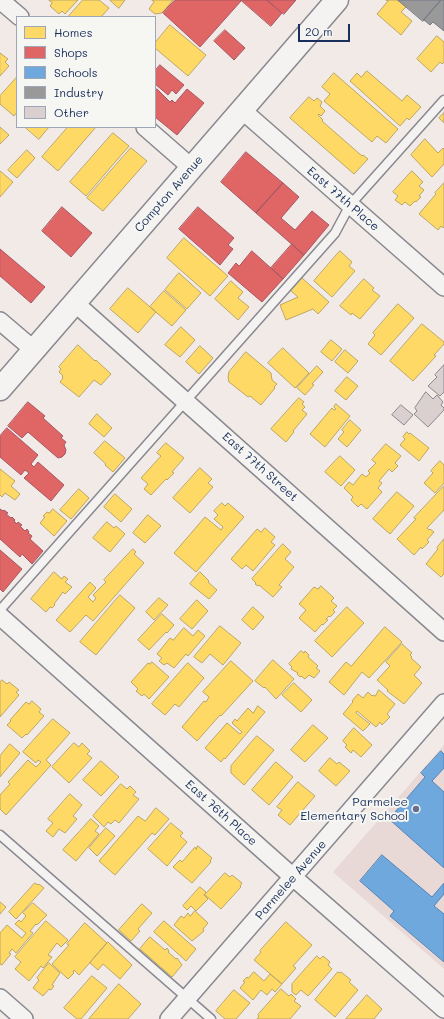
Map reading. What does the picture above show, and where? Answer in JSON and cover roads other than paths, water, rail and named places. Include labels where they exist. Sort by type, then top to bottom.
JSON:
[{"type":"main road","name":"Compton Avenue","points":[[0,389],[337,0]]},
{"type":"street","points":[[0,0],[19,16]]},
{"type":"street","name":"East 77th Place","points":[[242,110],[444,287]]},
{"type":"street","points":[[146,128],[192,168]]},
{"type":"street","name":"East 77th Street","points":[[74,303],[444,632]]},
{"type":"street","points":[[0,321],[34,350]]},
{"type":"street","name":"East 76th Place","points":[[0,616],[293,877],[444,1009]]},
{"type":"street","name":"Parmelee Avenue","points":[[169,1019],[444,703]]},
{"type":"street","points":[[0,998],[24,1019]]},
{"type":"lane","points":[[0,610],[335,233],[350,205],[444,100]]},
{"type":"lane","points":[[0,835],[210,1019]]},
{"type":"place","name":"Parmelee Elementary School","points":[[416,809]]}]
